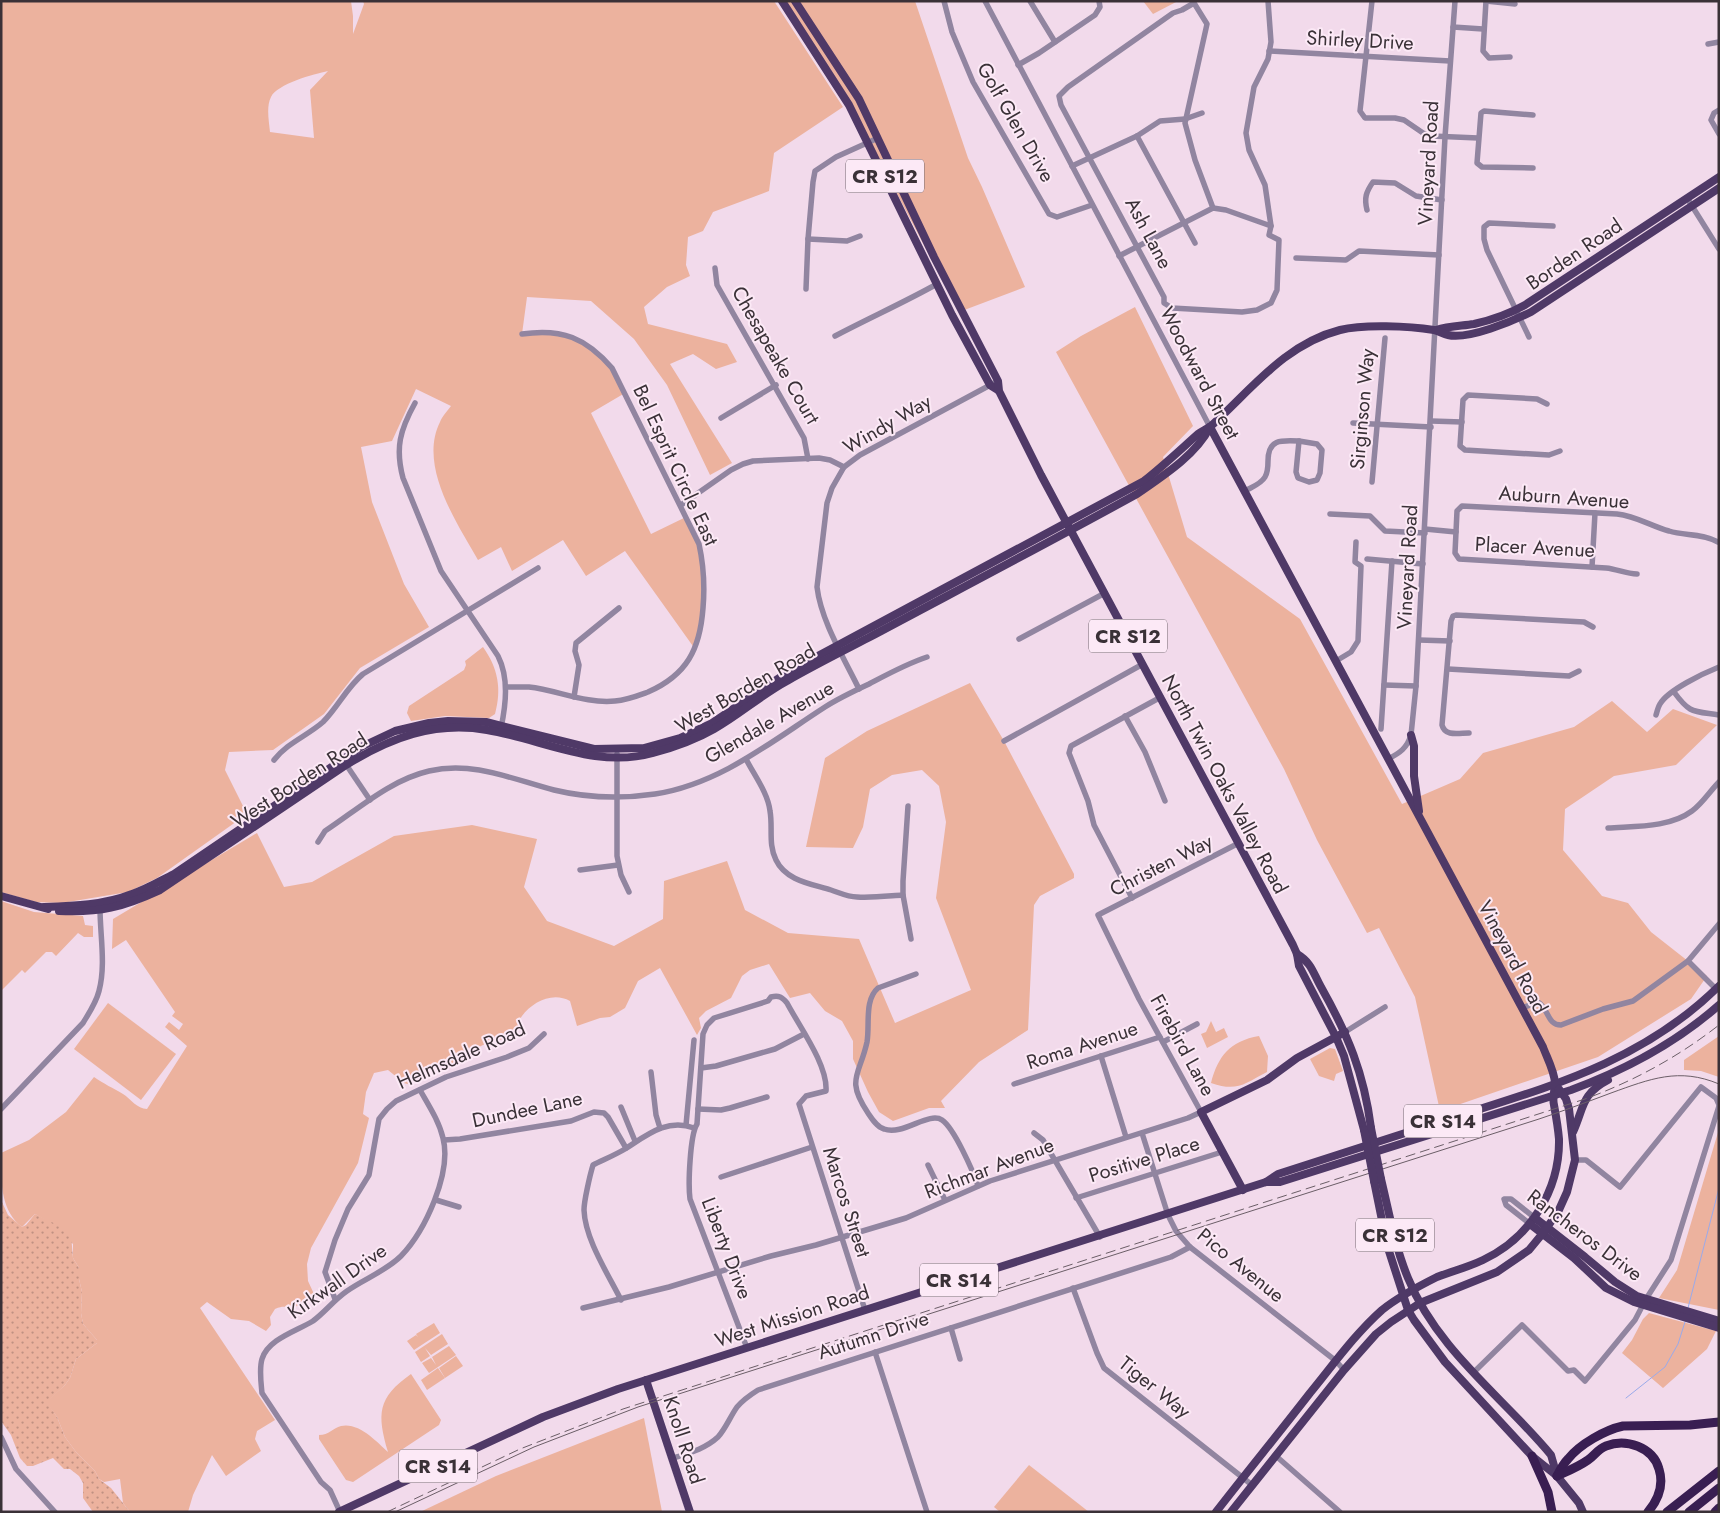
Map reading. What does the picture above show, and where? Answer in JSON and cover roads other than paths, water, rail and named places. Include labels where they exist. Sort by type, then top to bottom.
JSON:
[{"type":"highway","points":[[1557,1476],[1568,1458],[1600,1434],[1615,1428],[1719,1422]]},
{"type":"highway","points":[[1557,1476],[1576,1468],[1605,1446],[1616,1443],[1628,1443],[1638,1446],[1648,1452],[1655,1460],[1661,1479],[1658,1496],[1648,1512]]},
{"type":"highway","points":[[1532,1456],[1548,1492],[1552,1512]]},
{"type":"highway","points":[[1667,1512],[1719,1471]]},
{"type":"highway","points":[[1689,1512],[1719,1488]]},
{"type":"highway","points":[[1715,1512],[1719,1508]]},
{"type":"main road","name":"CR S12","points":[[782,1],[849,105],[936,284],[990,385],[998,390]]},
{"type":"main road","name":"North Twin Oaks Valley Road","points":[[795,1],[859,99],[934,257],[998,381],[998,390],[1297,954],[1299,966],[1336,1037],[1350,1072],[1368,1129]]},
{"type":"main road","name":"Borden Road","points":[[1518,314],[1719,177]]},
{"type":"main road","name":"Borden Road","points":[[1069,526],[1125,496],[1144,481],[1165,469],[1201,432],[1210,427],[1251,386],[1291,352],[1320,336],[1362,326],[1436,330],[1448,326],[1474,324],[1518,314],[1719,188]]},
{"type":"main road","name":"Woodward Street","points":[[1210,427],[1388,759]]},
{"type":"main road","name":"West Borden Road","points":[[1,896],[44,907],[100,907],[143,898],[160,890],[380,736],[413,726],[463,721],[501,729],[588,756],[644,748],[680,738],[719,718],[771,682],[839,649],[953,582],[1069,526]]},
{"type":"main road","points":[[1411,735],[1414,746],[1414,776],[1420,818]]},
{"type":"main road","name":"Vineyard Road","points":[[1388,759],[1543,1047],[1555,1084]]},
{"type":"main road","name":"North Twin Oaks Valley Road","points":[[1297,954],[1307,960],[1345,1032],[1361,1074],[1385,1237],[1405,1295],[1408,1310],[1445,1362],[1532,1456],[1557,1476],[1583,1512]]},
{"type":"main road","name":"CR S14","points":[[1555,1084],[1594,1069],[1644,1044],[1674,1024],[1718,987]]},
{"type":"main road","name":"CR S14","points":[[1553,1095],[1594,1081],[1650,1056],[1688,1030],[1719,1005]]},
{"type":"main road","name":"Richmar Avenue","points":[[1201,1112],[1267,1080],[1297,1058],[1345,1032]]},
{"type":"main road","points":[[1572,1134],[1578,1122],[1579,1111],[1585,1099],[1592,1091],[1605,1081],[1619,1075],[1650,1056]]},
{"type":"main road","points":[[1231,1512],[1344,1370],[1376,1334],[1420,1303],[1497,1272],[1529,1250],[1546,1230],[1558,1212],[1567,1192],[1574,1160],[1569,1109],[1562,1092],[1555,1084]]},
{"type":"main road","points":[[1216,1512],[1336,1361],[1360,1332],[1382,1310],[1436,1278],[1491,1256],[1506,1247],[1532,1221],[1544,1204],[1556,1168],[1559,1139],[1553,1095],[1555,1084]]},
{"type":"main road","name":"West Mission Road","points":[[340,1512],[543,1417],[646,1380],[1168,1215],[1266,1182],[1278,1174],[1555,1084]]},
{"type":"main road","name":"West Mission Road","points":[[1266,1182],[1280,1182],[1553,1095]]},
{"type":"main road","name":"Firebird Lane","points":[[1201,1112],[1242,1190]]},
{"type":"main road","name":"North Twin Oaks Valley Road","points":[[1378,1180],[1408,1279],[1420,1303],[1451,1348],[1551,1455],[1557,1476]]},
{"type":"main road","name":"Rancheros Drive","points":[[1532,1221],[1546,1230],[1606,1288],[1629,1300],[1660,1306],[1718,1324]]},
{"type":"main road","name":"Knoll Road","points":[[646,1380],[690,1512]]},
{"type":"street","name":"Golf Glen Drive","points":[[944,1],[952,32],[972,82],[1049,214],[1057,217],[1092,205]]},
{"type":"street","name":"Woodward Street","points":[[985,1],[1210,427]]},
{"type":"street","points":[[1030,1],[1055,42]]},
{"type":"street","points":[[1018,65],[1095,15],[1100,7],[1099,1]]},
{"type":"street","points":[[1119,256],[1184,221],[1213,208],[1226,210],[1271,226],[1265,185],[1249,150],[1246,133],[1254,87],[1265,66],[1271,42],[1268,1]]},
{"type":"street","points":[[1372,1],[1360,111],[1365,118],[1395,118],[1404,120],[1423,133],[1432,136],[1478,138]]},
{"type":"street","name":"Vineyard Road","points":[[1411,735],[1419,640],[1442,200],[1455,1]]},
{"type":"street","points":[[1510,57],[1489,58],[1485,55],[1483,50],[1483,29],[1486,1],[1515,4]]},
{"type":"street","name":"Ash Lane","points":[[1185,119],[1207,24],[1194,3],[1182,10],[1173,12],[1068,87],[1059,96],[1061,105],[1138,246],[1164,297],[1164,302],[1172,308],[1185,307],[1242,312],[1257,310],[1271,303],[1277,290],[1279,240],[1269,235],[1271,226]]},
{"type":"street","points":[[1453,27],[1483,29]]},
{"type":"street","points":[[1708,44],[1719,42]]},
{"type":"street","name":"Shirley Drive","points":[[1269,51],[1450,62]]},
{"type":"street","points":[[1533,115],[1484,111],[1480,115],[1477,163],[1482,167],[1533,168]]},
{"type":"street","points":[[1716,112],[1711,120],[1719,134]]},
{"type":"street","points":[[1072,166],[1137,136],[1160,121],[1185,119],[1202,113]]},
{"type":"street","points":[[1185,119],[1195,160],[1213,208]]},
{"type":"street","points":[[1137,136],[1196,243]]},
{"type":"street","points":[[806,290],[812,182],[815,171],[836,157],[878,138]]},
{"type":"street","points":[[1367,210],[1365,200],[1367,190],[1373,182],[1396,183],[1416,196],[1442,200]]},
{"type":"street","points":[[1687,198],[1719,249]]},
{"type":"street","points":[[1529,337],[1487,250],[1484,239],[1484,227],[1489,223],[1553,226]]},
{"type":"street","points":[[808,239],[847,241],[860,236]]},
{"type":"street","points":[[1296,258],[1346,260],[1359,251],[1439,254]]},
{"type":"street","name":"Chesapeake Court","points":[[715,268],[717,285],[776,385],[804,438],[808,459]]},
{"type":"street","points":[[835,336],[907,301],[936,284]]},
{"type":"street","name":"Bel Esprit Circle East","points":[[506,688],[528,687],[602,702],[615,702],[634,698],[662,686],[676,676],[687,663],[695,649],[701,628],[705,586],[704,565],[699,544],[612,368],[588,344],[568,335],[552,332],[522,334]]},
{"type":"street","name":"Sirginson Way","points":[[1372,482],[1385,338]]},
{"type":"street","name":"Windy Way","points":[[681,505],[731,470],[753,461],[819,458],[830,460],[844,467],[860,455],[998,381]]},
{"type":"street","points":[[721,418],[776,385]]},
{"type":"street","points":[[1547,404],[1537,399],[1468,395],[1463,400],[1460,446],[1465,450],[1549,455],[1560,451]]},
{"type":"street","points":[[415,403],[405,420],[400,436],[399,464],[441,571],[503,666],[506,688],[501,729]]},
{"type":"street","points":[[1353,423],[1431,424],[1462,422]]},
{"type":"street","points":[[1245,491],[1261,482],[1265,477],[1268,470],[1268,453],[1273,444],[1282,440],[1299,442],[1316,444],[1322,450],[1320,474],[1317,480],[1309,482],[1298,478],[1296,472],[1299,442]]},
{"type":"street","points":[[844,467],[832,488],[827,503],[817,587],[819,601],[839,649],[859,689]]},
{"type":"street","name":"Auburn Avenue","points":[[1456,532],[1457,511],[1462,506],[1595,512],[1630,516],[1668,531],[1708,536],[1718,542]]},
{"type":"street","points":[[1592,567],[1595,512]]},
{"type":"street","points":[[1330,514],[1370,516],[1385,531],[1456,532]]},
{"type":"street","name":"Placer Avenue","points":[[1456,532],[1455,553],[1459,559],[1606,568],[1628,574],[1637,574]]},
{"type":"street","points":[[1336,661],[1351,652],[1358,641],[1361,566],[1355,562],[1356,542]]},
{"type":"street","points":[[1367,559],[1423,564]]},
{"type":"street","points":[[1381,730],[1392,562]]},
{"type":"street","points":[[274,760],[282,750],[322,722],[354,681],[363,674],[538,568]]},
{"type":"street","points":[[1019,639],[1105,593]]},
{"type":"street","points":[[574,697],[580,665],[576,643],[619,608]]},
{"type":"street","points":[[1468,733],[1448,734],[1442,725],[1453,616],[1584,622],[1593,628]]},
{"type":"street","points":[[1419,640],[1450,641]]},
{"type":"street","name":"Glendale Avenue","points":[[318,842],[325,831],[370,800],[396,784],[428,771],[458,768],[488,771],[574,794],[617,797],[657,793],[692,784],[722,772],[746,759],[826,706],[910,663],[927,657]]},
{"type":"street","points":[[1004,741],[1143,664]]},
{"type":"street","points":[[1656,716],[1659,704],[1674,692],[1695,677],[1719,668]]},
{"type":"street","points":[[1448,669],[1569,676],[1579,671]]},
{"type":"street","points":[[1384,685],[1416,686]]},
{"type":"street","points":[[1674,692],[1685,707],[1695,712],[1719,716]]},
{"type":"street","points":[[1132,898],[1094,825],[1088,801],[1070,756],[1071,746],[1161,697]]},
{"type":"street","points":[[1125,716],[1145,752],[1165,802]]},
{"type":"street","points":[[1388,759],[1403,750],[1409,742],[1411,735]]},
{"type":"street","points":[[617,753],[618,865],[629,892]]},
{"type":"street","points":[[746,759],[765,795],[770,810],[772,852],[786,873],[797,880],[854,897],[868,898],[903,894]]},
{"type":"street","points":[[344,762],[370,800]]},
{"type":"street","points":[[1608,828],[1653,825],[1673,820],[1692,811],[1719,782]]},
{"type":"street","points":[[908,806],[903,860],[903,894],[911,939]]},
{"type":"street","name":"Christen Way","points":[[1098,915],[1239,842]]},
{"type":"street","points":[[580,870],[618,865]]},
{"type":"street","points":[[1,1109],[83,1023],[93,1008],[99,991],[102,970],[100,907]]},
{"type":"street","name":"Firebird Lane","points":[[1098,915],[1128,978],[1201,1112]]},
{"type":"street","points":[[1522,1008],[1538,1002],[1543,1005],[1551,1022],[1561,1026],[1603,1009],[1633,1001],[1688,961],[1719,924]]},
{"type":"street","points":[[1688,961],[1718,987]]},
{"type":"street","points":[[916,974],[878,988],[873,992],[870,999],[867,1042],[855,1077],[855,1086],[859,1100],[875,1123],[884,1129],[902,1130],[923,1121],[936,1118],[941,1119],[952,1131],[978,1186]]},
{"type":"street","name":"Liberty Drive","points":[[747,1348],[690,1199],[689,1189],[694,1128],[697,1124],[703,1034],[714,1018],[768,1001],[771,996],[782,997],[804,1034]]},
{"type":"street","name":"Richmar Avenue","points":[[1345,1032],[1385,1007]]},
{"type":"street","name":"Roma Avenue","points":[[1014,1084],[1101,1056],[1161,1040],[1197,1024]]},
{"type":"street","name":"Helmsdale Road","points":[[336,1299],[325,1272],[335,1240],[348,1209],[369,1175],[379,1119],[387,1108],[396,1101],[446,1077],[529,1048],[544,1034]]},
{"type":"street","points":[[701,1068],[716,1066],[776,1049],[804,1034]]},
{"type":"street","name":"Marcos Street","points":[[804,1034],[827,1080],[826,1090],[806,1096],[799,1104],[865,1310]]},
{"type":"street","points":[[686,1125],[694,1040]]},
{"type":"street","points":[[1101,1056],[1126,1137]]},
{"type":"street","points":[[651,1072],[656,1115],[660,1128]]},
{"type":"street","points":[[1474,1372],[1522,1325],[1568,1371],[1574,1370],[1586,1381],[1635,1320],[1644,1302],[1671,1260],[1719,1105],[1716,1098],[1700,1087],[1620,1187],[1586,1160],[1574,1160]]},
{"type":"street","name":"Kirkwall Drive","points":[[340,1512],[330,1490],[321,1482],[262,1393],[262,1359],[274,1343],[313,1320],[336,1299],[401,1256],[425,1222],[436,1200],[441,1184],[445,1154],[444,1140],[440,1128],[420,1090]]},
{"type":"street","points":[[698,1109],[721,1110],[767,1097]]},
{"type":"street","points":[[621,1107],[635,1141]]},
{"type":"street","name":"Dundee Lane","points":[[444,1140],[460,1140],[571,1121],[594,1112],[604,1113],[608,1117],[626,1148]]},
{"type":"street","name":"Richmar Avenue","points":[[583,1308],[621,1300],[906,1218],[978,1186],[1201,1112]]},
{"type":"street","points":[[621,1300],[601,1262],[587,1227],[584,1209],[593,1165],[660,1128],[673,1124],[694,1128]]},
{"type":"street","name":"Pico Avenue","points":[[1142,1132],[1168,1215],[1176,1231],[1190,1247],[1336,1361],[1344,1370]]},
{"type":"street","points":[[1034,1133],[1043,1140],[1100,1236]]},
{"type":"street","points":[[721,1178],[812,1147]]},
{"type":"street","name":"Positive Place","points":[[1076,1198],[1222,1152]]},
{"type":"street","points":[[928,1165],[945,1200]]},
{"type":"street","name":"Rancheros Drive","points":[[1504,1199],[1511,1199],[1532,1221],[1506,1205],[1504,1199]]},
{"type":"street","points":[[436,1200],[459,1207]]},
{"type":"street","name":"Autumn Drive","points":[[673,1458],[702,1448],[717,1437],[725,1428],[737,1407],[748,1396],[758,1390],[1171,1257],[1190,1247]]},
{"type":"street","name":"Tiger Way","points":[[1073,1288],[1104,1368],[1252,1485]]},
{"type":"street","points":[[951,1328],[960,1359]]},
{"type":"street","points":[[875,1352],[928,1512]]},
{"type":"street","points":[[1,1437],[16,1469],[55,1512]]},
{"type":"street","points":[[1276,1456],[1340,1512]]},
{"type":"waterway","points":[[1688,1308],[1719,1188]]},
{"type":"waterway","points":[[1626,1398],[1665,1367],[1678,1344],[1685,1322]]},
{"type":"tram line","points":[[395,1512],[534,1447],[638,1407],[1539,1119],[1639,1083],[1665,1077],[1691,1076],[1719,1084]]},
{"type":"railway","points":[[387,1512],[520,1449],[623,1409],[1585,1099],[1621,1084],[1672,1058],[1719,1025]]}]
